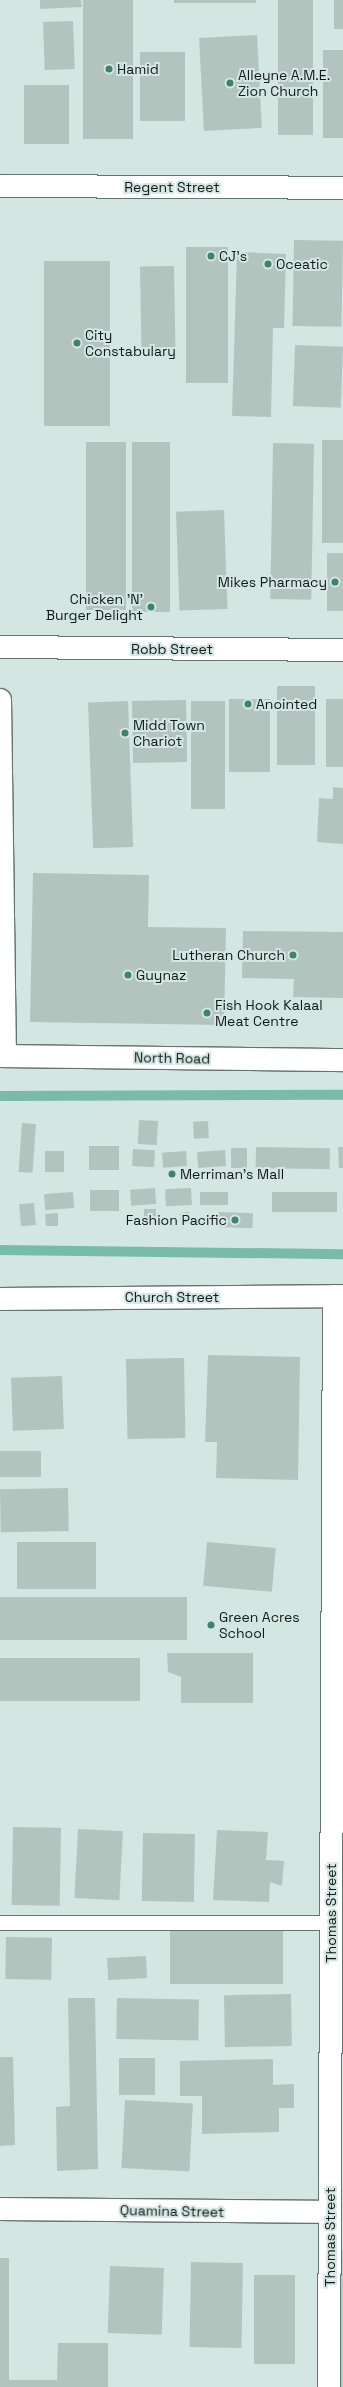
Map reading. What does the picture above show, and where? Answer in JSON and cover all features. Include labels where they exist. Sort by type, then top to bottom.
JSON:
[{"type":"street","name":"Regent Street","points":[[0,186],[343,188]]},
{"type":"street","name":"Robb Street","points":[[0,647],[343,650]]},
{"type":"street","points":[[0,700],[2,1056]]},
{"type":"street","name":"North Road","points":[[2,1056],[343,1060]]},
{"type":"street","name":"Church Street","points":[[0,1298],[339,1296]]},
{"type":"street","name":"Thomas Street","points":[[329,2387],[336,2212],[331,1923],[339,1296]]},
{"type":"street","name":"Quamina Street","points":[[0,2209],[336,2212]]},
{"type":"lane","points":[[0,1923],[331,1923]]},
{"type":"green space","points":[[343,2248],[343,2387],[340,2387],[338,2267]]},
{"type":"building","points":[[40,0],[81,0],[82,7],[40,9]]},
{"type":"building","name":"Hamid","points":[[83,0],[133,0],[133,139],[83,139]]},
{"type":"building","points":[[174,0],[256,0],[256,3],[174,3]]},
{"type":"building","points":[[278,0],[313,0],[313,135],[278,135]]},
{"type":"building","points":[[334,0],[343,0],[343,29],[334,29]]},
{"type":"building","points":[[73,21],[75,69],[45,70],[43,22]]},
{"type":"building","name":"Alleyne A.M.E. Zion Church","points":[[257,35],[262,128],[204,131],[199,38]]},
{"type":"building","points":[[323,50],[343,50],[343,138],[323,138]]},
{"type":"building","points":[[140,52],[185,52],[185,121],[140,121]]},
{"type":"building","points":[[24,85],[69,85],[69,144],[24,144]]},
{"type":"building","points":[[294,240],[343,241],[341,327],[292,326]]},
{"type":"building","points":[[186,247],[228,247],[228,383],[186,383]]},
{"type":"building","points":[[237,252],[286,254],[284,328],[273,328],[271,417],[232,416]]},
{"type":"building","name":"City Constabulary","points":[[44,261],[110,261],[110,426],[44,426]]},
{"type":"building","points":[[174,266],[175,349],[141,350],[140,267]]},
{"type":"building","points":[[295,345],[343,347],[341,408],[293,406]]},
{"type":"building","points":[[322,440],[343,440],[343,543],[322,543]]},
{"type":"building","points":[[86,442],[126,442],[126,610],[86,610]]},
{"type":"building","points":[[132,442],[170,442],[170,612],[132,612]]},
{"type":"building","points":[[273,443],[314,444],[311,600],[270,599]]},
{"type":"building","points":[[224,510],[227,609],[179,611],[176,512]]},
{"type":"building","name":"Mikes Pharmacy","points":[[327,553],[343,553],[343,611],[327,611]]},
{"type":"building","points":[[277,686],[315,686],[315,765],[277,765]]},
{"type":"building","points":[[229,699],[270,699],[270,772],[229,772]]},
{"type":"building","points":[[326,699],[343,699],[343,767],[326,767]]},
{"type":"building","points":[[186,700],[187,762],[133,763],[132,701]]},
{"type":"building","points":[[128,701],[133,847],[93,848],[88,702]]},
{"type":"building","points":[[191,701],[225,701],[225,809],[191,809]]},
{"type":"building","points":[[333,787],[343,788],[343,844],[317,842],[319,798],[333,799]]},
{"type":"building","name":"Guynaz","points":[[33,873],[149,875],[148,927],[226,928],[224,1025],[30,1022]]},
{"type":"building","name":"Lutheran Church","points":[[243,931],[343,932],[343,998],[293,997],[294,979],[242,978]]},
{"type":"building","points":[[139,1120],[158,1121],[157,1145],[138,1144]]},
{"type":"building","points":[[208,1121],[209,1138],[194,1139],[193,1122]]},
{"type":"building","points":[[22,1123],[36,1124],[33,1173],[19,1172]]},
{"type":"building","points":[[89,1146],[119,1146],[119,1170],[89,1170]]},
{"type":"building","points":[[256,1147],[330,1148],[330,1169],[256,1168]]},
{"type":"building","points":[[338,1147],[343,1147],[343,1168],[339,1168]]},
{"type":"building","points":[[231,1148],[247,1148],[247,1168],[231,1168]]},
{"type":"building","points":[[133,1149],[155,1150],[154,1167],[132,1166]]},
{"type":"building","points":[[225,1150],[226,1166],[198,1168],[197,1152]]},
{"type":"building","points":[[45,1151],[64,1151],[64,1172],[45,1172]]},
{"type":"building","points":[[186,1151],[187,1166],[163,1168],[162,1153]]},
{"type":"building","points":[[155,1188],[156,1204],[131,1206],[130,1190]]},
{"type":"building","points":[[191,1188],[192,1205],[166,1206],[165,1189]]},
{"type":"building","points":[[90,1190],[119,1190],[119,1211],[90,1211]]},
{"type":"building","points":[[73,1192],[74,1208],[45,1210],[44,1194]]},
{"type":"building","points":[[200,1192],[228,1192],[228,1205],[200,1205]]},
{"type":"building","points":[[272,1192],[337,1192],[337,1212],[272,1212]]},
{"type":"building","points":[[34,1203],[36,1225],[21,1226],[19,1204]]},
{"type":"building","points":[[144,1209],[156,1209],[156,1223],[144,1223]]},
{"type":"building","points":[[189,1212],[190,1222],[181,1223],[180,1213]]},
{"type":"building","name":"Fashion Pacific","points":[[219,1212],[253,1213],[252,1228],[218,1227]]},
{"type":"building","points":[[58,1213],[58,1226],[46,1226],[45,1214]]},
{"type":"building","points":[[208,1355],[300,1357],[298,1480],[216,1478],[217,1442],[205,1442]]},
{"type":"building","points":[[184,1358],[185,1438],[127,1439],[126,1359]]},
{"type":"building","points":[[62,1376],[64,1429],[13,1431],[11,1378]]},
{"type":"building","points":[[0,1451],[41,1451],[41,1477],[0,1477]]},
{"type":"building","points":[[68,1488],[69,1531],[1,1532],[0,1489]]},
{"type":"building","points":[[17,1542],[96,1542],[96,1589],[17,1589]]},
{"type":"building","points":[[207,1542],[276,1548],[272,1592],[203,1586]]},
{"type":"building","points":[[0,1597],[187,1597],[187,1640],[0,1640]]},
{"type":"building","points":[[167,1653],[253,1653],[253,1703],[181,1703],[181,1677],[168,1672]]},
{"type":"building","points":[[0,1658],[140,1658],[140,1701],[0,1701]]},
{"type":"building","points":[[13,1827],[61,1828],[60,1906],[12,1905]]},
{"type":"building","points":[[78,1829],[123,1831],[119,1900],[74,1898]]},
{"type":"building","points":[[217,1830],[268,1832],[266,1860],[284,1861],[282,1886],[270,1882],[269,1902],[213,1900]]},
{"type":"building","points":[[143,1833],[195,1834],[194,1902],[142,1901]]},
{"type":"building","points":[[170,1928],[283,1928],[283,1984],[170,1984]]},
{"type":"building","points":[[6,1937],[52,1938],[51,1980],[5,1979]]},
{"type":"building","points":[[146,1956],[147,1978],[108,1980],[107,1958]]},
{"type":"building","points":[[291,1994],[292,2046],[225,2047],[224,1995]]},
{"type":"building","points":[[68,1998],[95,1998],[98,2169],[57,2171],[56,2107],[70,2106]]},
{"type":"building","points":[[117,1998],[199,1999],[198,2040],[116,2039]]},
{"type":"building","points":[[0,2057],[13,2057],[15,2145],[0,2146]]},
{"type":"building","points":[[119,2058],[155,2058],[155,2095],[119,2095]]},
{"type":"building","points":[[273,2059],[273,2085],[294,2084],[294,2108],[279,2108],[279,2132],[202,2134],[202,2096],[180,2096],[180,2061]]},
{"type":"building","points":[[125,2100],[193,2104],[189,2171],[121,2168]]},
{"type":"building","points":[[0,2258],[9,2258],[9,2380],[57,2380],[58,2343],[108,2343],[108,2387],[0,2387]]},
{"type":"building","points":[[191,2262],[243,2263],[242,2348],[190,2347]]},
{"type":"building","points":[[110,2266],[164,2268],[162,2335],[108,2333]]},
{"type":"building","points":[[254,2275],[295,2275],[295,2364],[254,2364]]},
{"type":"waterway","points":[[0,1096],[343,1095]]},
{"type":"waterway","points":[[0,1250],[343,1254]]},
{"type":"place","name":"Hamid","points":[[109,69]]},
{"type":"place","name":"Alleyne A.M.E. Zion Church","points":[[230,83]]},
{"type":"place","name":"CJ's","points":[[211,256]]},
{"type":"place","name":"Oceatic","points":[[268,264]]},
{"type":"place","name":"City Constabulary","points":[[77,343]]},
{"type":"place","name":"Mikes Pharmacy","points":[[335,582]]},
{"type":"place","name":"Chicken 'N' Burger Delight","points":[[151,607]]},
{"type":"place","name":"Anointed","points":[[248,704]]},
{"type":"place","name":"Midd Town Chariot","points":[[125,733]]},
{"type":"place","name":"Lutheran Church","points":[[293,955]]},
{"type":"place","name":"Guynaz","points":[[128,975]]},
{"type":"place","name":"Fish Hook Kalaal Meat Centre","points":[[207,1013]]},
{"type":"place","name":"Merriman's Mall","points":[[172,1174]]},
{"type":"place","name":"Fashion Pacific","points":[[235,1220]]},
{"type":"place","name":"Green Acres School","points":[[211,1625]]}]
